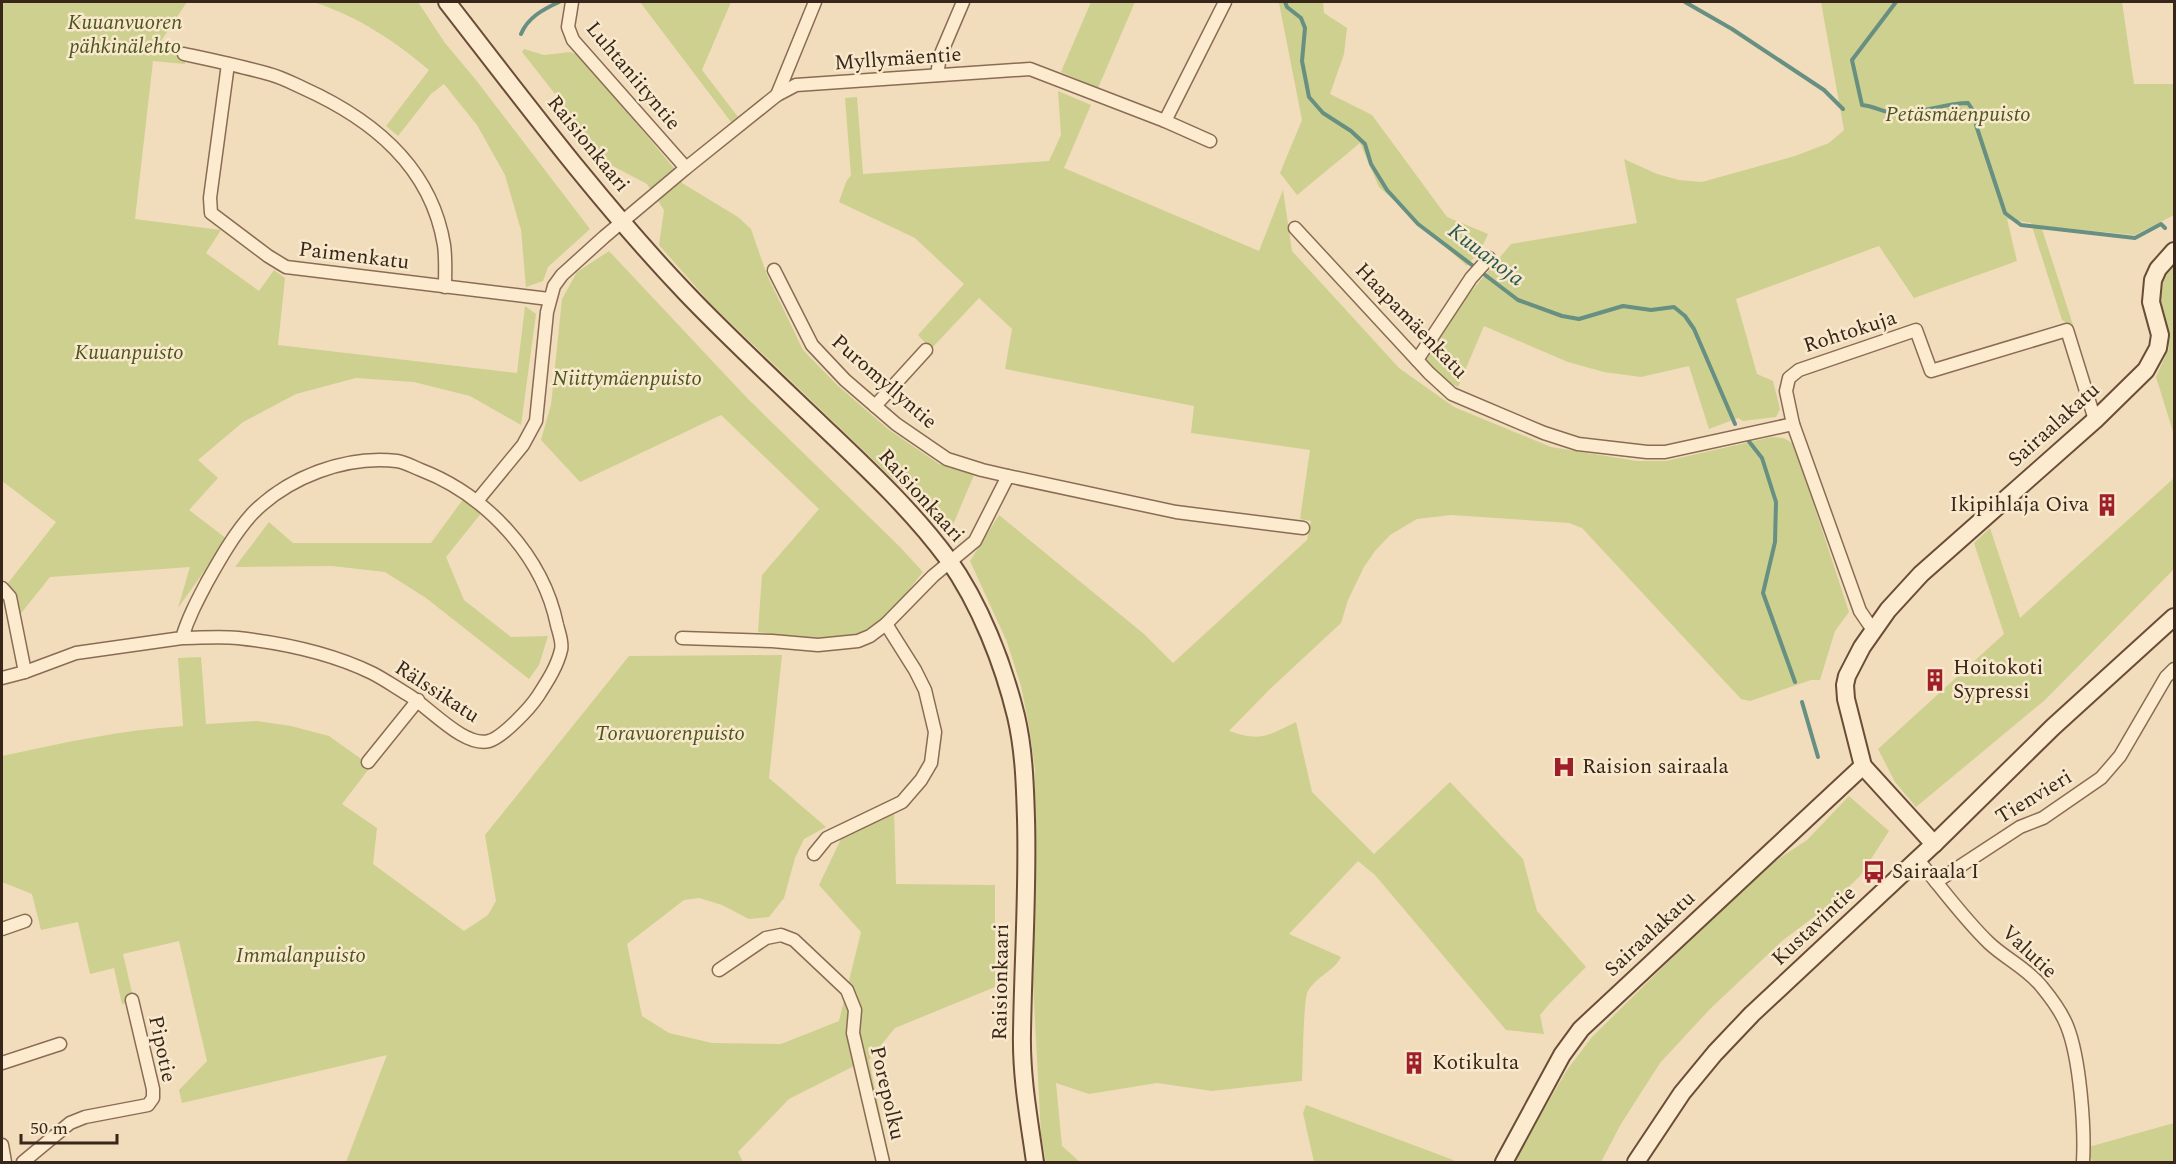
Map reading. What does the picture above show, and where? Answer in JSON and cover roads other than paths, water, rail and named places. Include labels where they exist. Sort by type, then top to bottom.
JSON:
[{"type":"main road","name":"Raisionkaari","points":[[447,2],[622,222],[690,297],[876,476],[913,516],[950,562],[982,618],[1010,692],[1021,745],[1025,781],[1027,850],[1022,1036],[1024,1092],[1035,1162]]},
{"type":"main road","name":"Sairaalakatu","points":[[1934,844],[1863,766],[1846,699],[1845,685],[1852,663],[1888,610],[1921,574],[2137,381],[2154,359],[2160,335],[2151,302],[2152,280],[2157,269],[2175,251]]},
{"type":"main road","name":"Kustavintie","points":[[1636,1162],[1682,1093],[1715,1053],[1752,1014],[1934,844],[2053,727],[2175,617]]},
{"type":"main road","name":"Sairaalakatu","points":[[1504,1162],[1562,1054],[1581,1029],[1863,766]]},
{"type":"street","name":"Luhtaniityntie","points":[[572,2],[568,27],[573,40],[686,168]]},
{"type":"street","points":[[777,95],[815,2]]},
{"type":"street","points":[[937,75],[940,56],[963,2]]},
{"type":"street","points":[[1165,121],[1225,2]]},
{"type":"street","points":[[184,54],[272,74],[350,112],[386,138],[404,159],[431,202],[444,247],[445,287]]},
{"type":"street","name":"Paimenkatu","points":[[228,64],[210,198],[211,213],[268,256],[286,267],[549,299]]},
{"type":"street","name":"Myllymäentie","points":[[549,299],[562,275],[622,222],[777,95],[796,85],[1030,69],[1165,121],[1210,141]]},
{"type":"street","name":"Haapamäenkatu","points":[[1295,228],[1417,360],[1452,394],[1544,433],[1578,444],[1665,452],[1793,424]]},
{"type":"street","points":[[1417,360],[1471,278],[1489,258]]},
{"type":"street","name":"Puromyllyntie","points":[[774,270],[812,345],[844,380],[896,424],[947,459],[982,470],[1176,512],[1303,528]]},
{"type":"street","points":[[477,501],[523,445],[536,421],[549,299]]},
{"type":"street","name":"Rohtokuja","points":[[1873,630],[1860,611],[1793,424],[1786,391],[1789,378],[1799,370],[1916,330],[1931,371],[2067,330],[2095,420]]},
{"type":"street","points":[[875,406],[926,350]]},
{"type":"street","name":"Rälssikatu","points":[[2,678],[76,653],[182,638],[237,638],[329,657],[371,673],[418,700],[471,741],[489,741],[511,726],[533,703],[549,678],[562,648],[554,607],[535,565],[506,528],[477,501],[438,476],[399,461],[364,460],[325,469],[286,487],[253,514],[221,555],[188,618],[182,638]]},
{"type":"street","points":[[682,638],[818,645],[842,644],[870,636],[886,624],[933,576],[975,541],[1008,476]]},
{"type":"street","points":[[2,588],[10,597],[25,672]]},
{"type":"street","points":[[814,854],[827,838],[902,802],[921,780],[931,762],[935,732],[925,690],[886,624]]},
{"type":"street","name":"Tienvieri","points":[[1936,882],[2020,827],[2043,818],[2101,778],[2120,756],[2166,677],[2175,669]]},
{"type":"street","points":[[368,762],[418,700]]},
{"type":"street","name":"Valutie","points":[[1917,860],[1990,944],[2042,987],[2066,1024],[2074,1046],[2084,1146],[2083,1162]]},
{"type":"street","points":[[2,929],[25,921]]},
{"type":"street","name":"Porepolku","points":[[719,970],[766,938],[781,935],[794,940],[847,990],[855,1010],[853,1033],[883,1162]]},
{"type":"street","name":"Pipotie","points":[[23,1162],[70,1123],[85,1117],[148,1105],[153,1098],[153,1089],[132,1000]]},
{"type":"street","points":[[2,1063],[60,1044]]},
{"type":"street","points":[[2,1145],[5,1162]]},
{"type":"waterway","points":[[521,34],[532,18],[559,2]]},
{"type":"waterway","name":"Kuuanoja","points":[[1285,2],[1287,7],[1301,18],[1305,28],[1302,61],[1309,97],[1323,113],[1351,131],[1365,144],[1371,164],[1387,190],[1418,224],[1518,300],[1562,316],[1579,319],[1623,306],[1651,310],[1674,307],[1685,316],[1694,329],[1735,424]]},
{"type":"waterway","points":[[1685,2],[1732,29],[1824,90],[1843,109]]},
{"type":"waterway","points":[[1896,2],[1852,60],[1862,105],[1893,113],[1968,103],[1972,109]]},
{"type":"waterway","points":[[1976,125],[2005,213],[2021,225],[2135,238],[2161,224],[2165,228]]},
{"type":"waterway","name":"Kuuanoja","points":[[1747,439],[1762,458],[1776,502],[1775,542],[1763,593],[1795,682]]},
{"type":"waterway","name":"Kuuanoja","points":[[1802,702],[1818,757]]},
{"type":"place","name":"Ikipihlaja Oiva","points":[[2107,505]]},
{"type":"place","name":"Hoitokoti Sypressi","points":[[1935,680]]},
{"type":"place","name":"Raision sairaala","points":[[1564,767]]},
{"type":"place","name":"Sairaala I","points":[[1874,872]]},
{"type":"place","name":"Kotikulta","points":[[1414,1063]]},
{"type":"park label","name":"Kuuanvuoren pähkinälehto","points":[[125,35]]},
{"type":"park label","name":"Petäsmäenpuisto","points":[[1958,115]]},
{"type":"park label","name":"Kuuanpuisto","points":[[129,353]]},
{"type":"park label","name":"Niittymäenpuisto","points":[[627,379]]},
{"type":"park label","name":"Toravuorenpuisto","points":[[670,734]]},
{"type":"park label","name":"Immalanpuisto","points":[[301,956]]}]
